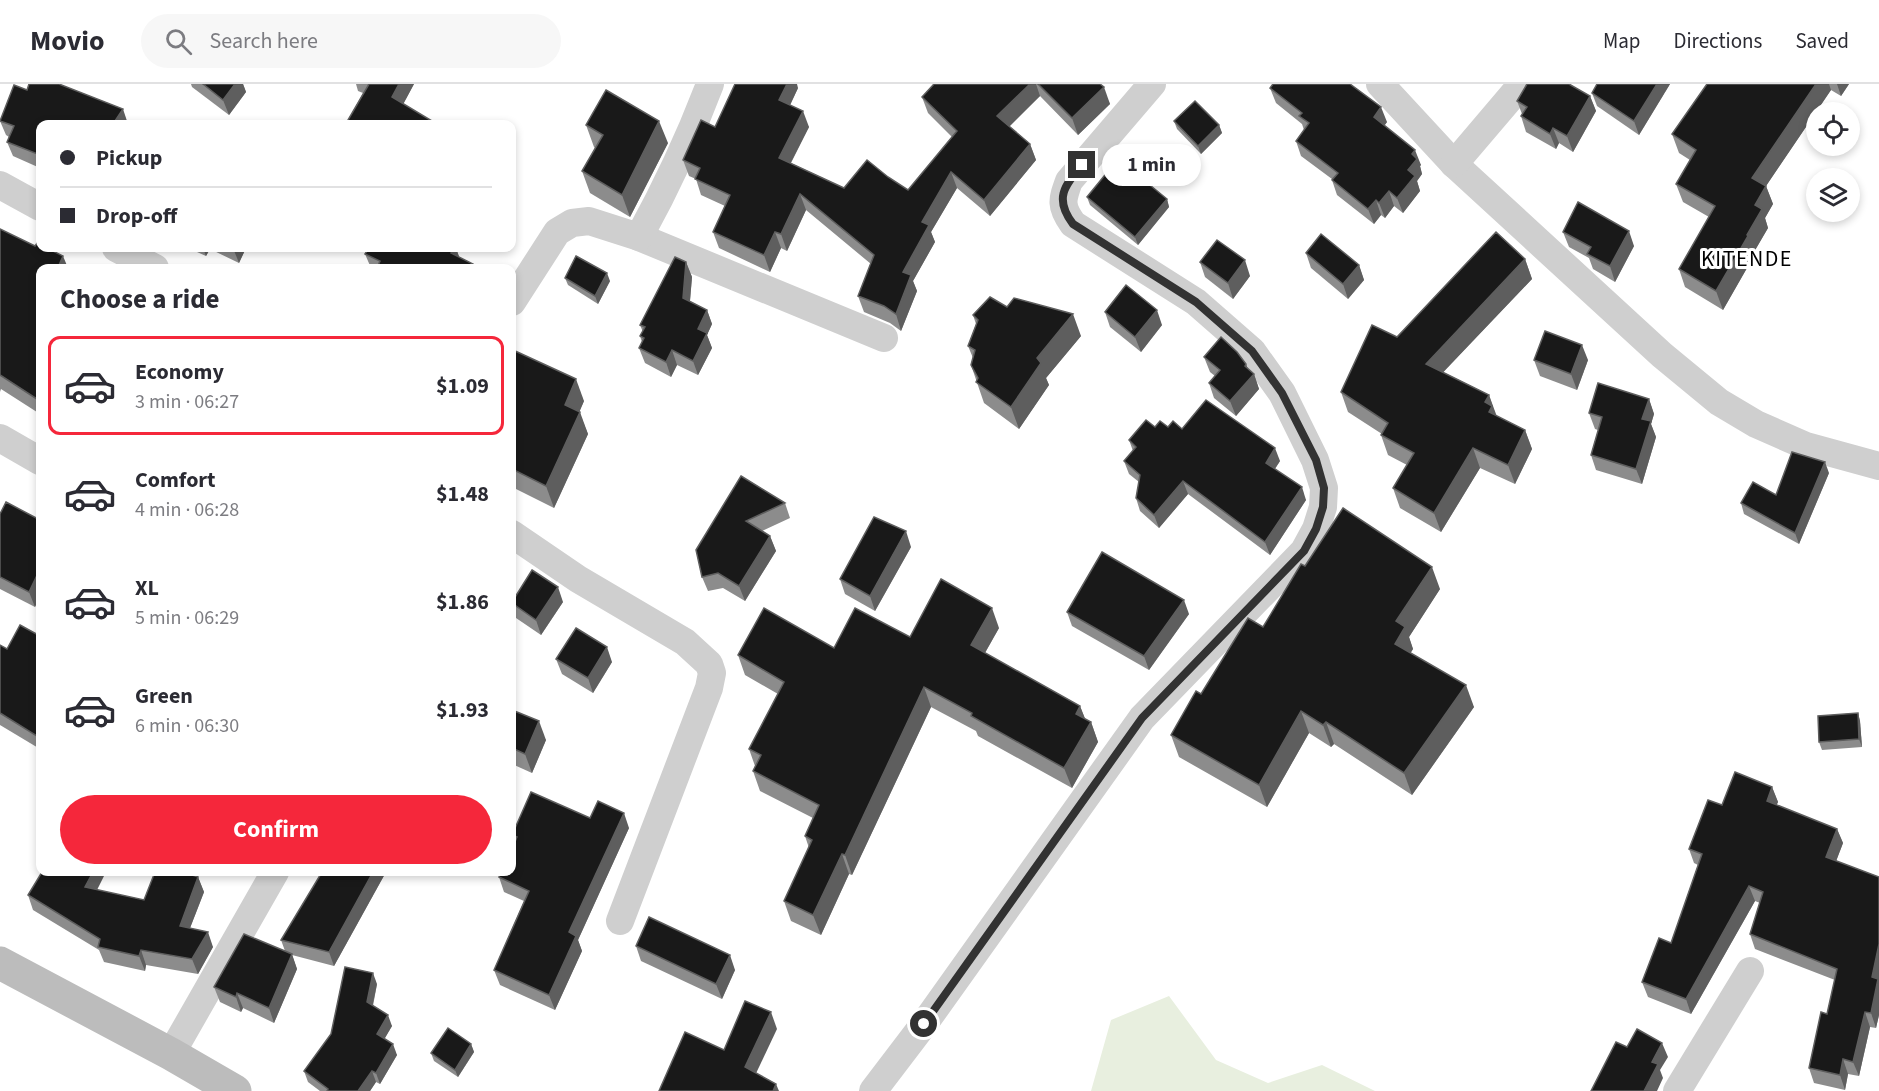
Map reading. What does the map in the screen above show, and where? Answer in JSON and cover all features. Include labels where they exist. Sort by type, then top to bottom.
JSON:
[{"type":"street","points":[[639,237],[667,184],[710,84]]},
{"type":"street","points":[[1380,84],[1454,164],[1662,355],[1719,402],[1756,424],[1806,446],[1879,466]]},
{"type":"street","points":[[1454,164],[1522,84]]},
{"type":"street","points":[[873,1091],[924,1024],[1142,718],[1304,551],[1316,529],[1323,507],[1324,488],[1316,460],[1282,393],[1252,351],[1196,302],[1073,224],[1064,212],[1063,198],[1069,180],[1137,90]]},
{"type":"street","points":[[0,185],[36,205]]},
{"type":"street","points":[[516,296],[557,232],[572,224],[589,221],[639,237],[884,338]]},
{"type":"street","points":[[124,252],[147,264]]},
{"type":"street","points":[[0,438],[36,459]]},
{"type":"street","points":[[516,537],[578,579],[685,642],[710,664],[712,673],[710,688],[620,921]]},
{"type":"street","points":[[171,1054],[273,876]]},
{"type":"street","points":[[0,963],[171,1054],[235,1091]]},
{"type":"street","points":[[1677,1091],[1750,971]]},
{"type":"green space","points":[[1169,996],[1216,1060],[1268,1083],[1322,1065],[1375,1091],[1091,1091],[1111,1020]]},
{"type":"building","points":[[29,84],[59,84],[123,109],[116,120],[36,120],[36,153],[7,142],[14,126],[0,121],[14,85],[27,90]]},
{"type":"building","points":[[203,84],[235,84],[223,100]]},
{"type":"building","points":[[369,84],[399,84],[392,97],[430,120],[348,120]]},
{"type":"building","points":[[735,84],[787,84],[779,100],[803,111],[779,158],[844,188],[867,160],[908,190],[957,131],[922,97],[934,84],[1030,84],[997,116],[1030,144],[984,200],[951,172],[922,222],[929,225],[903,272],[911,275],[896,314],[884,306],[858,296],[874,255],[800,194],[781,234],[775,232],[764,255],[713,232],[730,195],[695,179],[700,168],[683,160],[701,120],[715,127]]},
{"type":"building","points":[[1038,84],[1100,84],[1104,87],[1072,118]]},
{"type":"building","points":[[1273,84],[1350,84],[1381,107],[1374,117],[1415,150],[1412,154],[1417,159],[1408,170],[1415,176],[1397,198],[1389,191],[1379,203],[1376,200],[1368,209],[1332,180],[1338,173],[1296,141],[1309,123],[1299,116],[1302,113],[1270,88]]},
{"type":"building","points":[[1527,84],[1569,84],[1590,96],[1567,136],[1553,128],[1550,134],[1521,116],[1527,107],[1517,101]]},
{"type":"building","points":[[1597,84],[1657,84],[1634,121],[1592,93]]},
{"type":"building","points":[[1707,84],[1816,84],[1752,178],[1766,186],[1755,205],[1762,209],[1716,291],[1679,269],[1715,206],[1676,184],[1696,150],[1672,134]]},
{"type":"building","points":[[606,90],[659,121],[622,195],[582,171],[603,135],[586,125]]},
{"type":"building","points":[[1195,101],[1219,125],[1198,146],[1174,121]]},
{"type":"building","points":[[1118,159],[1167,199],[1135,237],[1087,197]]},
{"type":"building","points":[[1578,202],[1629,231],[1610,266],[1587,254],[1591,247],[1563,232]]},
{"type":"building","points":[[0,229],[36,245],[36,252],[55,252],[63,256],[59,264],[36,264],[36,398],[0,375]]},
{"type":"building","points":[[1496,232],[1525,259],[1426,364],[1489,395],[1485,402],[1492,406],[1489,412],[1525,430],[1508,465],[1473,448],[1434,513],[1393,488],[1414,453],[1381,435],[1388,423],[1341,392],[1372,325],[1397,337]]},
{"type":"building","points":[[1321,234],[1359,265],[1343,284],[1306,253]]},
{"type":"building","points":[[1217,240],[1245,260],[1228,283],[1200,262]]},
{"type":"building","points":[[366,252],[452,252],[473,264],[379,264],[380,261],[365,254]]},
{"type":"building","points":[[576,256],[607,273],[595,296],[565,278]]},
{"type":"building","points":[[675,257],[686,262],[683,298],[707,310],[698,329],[707,333],[693,361],[672,350],[666,362],[639,348],[644,338],[640,336],[645,327],[640,325]]},
{"type":"building","points":[[1126,285],[1157,310],[1135,337],[1105,312]]},
{"type":"building","points":[[990,297],[1007,307],[1014,298],[1073,314],[1037,358],[1041,363],[1011,407],[976,382],[978,378],[971,365],[975,350],[968,346],[978,320],[973,315]]},
{"type":"building","points":[[1545,331],[1582,345],[1571,374],[1534,360]]},
{"type":"building","points":[[1221,337],[1237,352],[1246,364],[1245,366],[1254,374],[1230,401],[1209,383],[1220,370],[1204,357]]},
{"type":"building","points":[[516,351],[576,379],[565,405],[580,412],[546,486],[516,471]]},
{"type":"building","points":[[1598,383],[1649,399],[1642,419],[1651,421],[1636,469],[1591,455],[1602,417],[1589,413]]},
{"type":"building","points":[[1206,400],[1275,448],[1266,463],[1302,487],[1265,542],[1183,481],[1154,515],[1136,498],[1140,475],[1124,461],[1136,447],[1129,440],[1146,420],[1155,427],[1160,421],[1168,427],[1173,421],[1182,429]]},
{"type":"building","points":[[1792,452],[1825,462],[1795,533],[1741,503],[1753,482],[1776,495]]},
{"type":"building","points":[[741,476],[785,503],[746,521],[770,536],[739,586],[718,573],[702,577],[696,550]]},
{"type":"building","points":[[6,502],[36,518],[36,577],[29,592],[0,577],[0,514]]},
{"type":"building","points":[[1343,508],[1432,567],[1396,621],[1405,627],[1395,644],[1466,685],[1404,773],[1326,722],[1323,725],[1301,711],[1259,785],[1171,735],[1196,691],[1201,694],[1248,618],[1263,627],[1301,564],[1305,566]]},
{"type":"building","points":[[874,517],[906,531],[870,596],[840,579]]},
{"type":"building","points":[[1102,552],[1184,600],[1144,656],[1067,612]]},
{"type":"building","points":[[532,570],[558,587],[536,620],[516,606],[516,596]]},
{"type":"building","points":[[941,579],[992,608],[971,645],[1080,706],[1076,714],[1091,722],[1064,768],[924,687],[845,855],[842,854],[813,915],[784,901],[812,840],[805,836],[819,805],[753,771],[761,755],[749,749],[784,682],[738,655],[764,608],[834,648],[855,608],[910,637]]},
{"type":"building","points":[[20,625],[36,634],[36,736],[0,713],[0,645],[7,649]]},
{"type":"building","points":[[576,628],[607,647],[588,678],[556,659]]},
{"type":"building","points":[[516,712],[539,721],[525,754],[516,750]]},
{"type":"building","points":[[1858,713],[1859,739],[1819,742],[1818,716]]},
{"type":"building","points":[[1735,772],[1772,787],[1767,801],[1837,829],[1826,857],[1879,877],[1879,944],[1872,977],[1878,979],[1871,1013],[1865,1012],[1853,1062],[1843,1059],[1840,1075],[1809,1068],[1821,1012],[1827,1014],[1837,969],[1750,934],[1763,892],[1749,886],[1686,999],[1642,982],[1659,938],[1671,943],[1702,854],[1689,849],[1708,800],[1722,805]]},
{"type":"building","points":[[531,792],[590,818],[598,801],[624,813],[569,932],[576,936],[549,995],[494,970],[529,891],[499,877],[516,876],[516,826]]},
{"type":"building","points":[[40,876],[91,876],[85,887],[144,900],[153,876],[195,876],[198,877],[180,926],[208,932],[192,959],[141,950],[139,956],[98,947],[100,939],[28,895]]},
{"type":"building","points":[[320,876],[371,876],[329,952],[281,940]]},
{"type":"building","points":[[649,917],[730,955],[716,984],[636,946]]},
{"type":"building","points":[[244,934],[292,954],[269,1008],[237,993],[236,997],[214,987]]},
{"type":"building","points":[[345,967],[373,973],[367,1002],[388,1015],[377,1034],[393,1044],[376,1073],[372,1071],[358,1091],[327,1091],[328,1089],[304,1071],[331,1034]]},
{"type":"building","points":[[745,1001],[771,1012],[745,1067],[776,1084],[773,1091],[659,1091],[685,1032],[724,1050]]},
{"type":"building","points":[[448,1028],[471,1044],[455,1070],[431,1053]]},
{"type":"building","points":[[1637,1029],[1662,1043],[1652,1062],[1658,1064],[1644,1091],[1591,1091],[1616,1042],[1627,1047]]},
{"type":"district","name":"KITENDE","points":[[1747,259]]},
{"type":"route","points":[[924,1024],[1142,718],[1304,551],[1316,529],[1323,507],[1324,488],[1316,460],[1282,393],[1252,351],[1196,302],[1073,224],[1064,212],[1063,198],[1069,180],[1082,165]]}]
